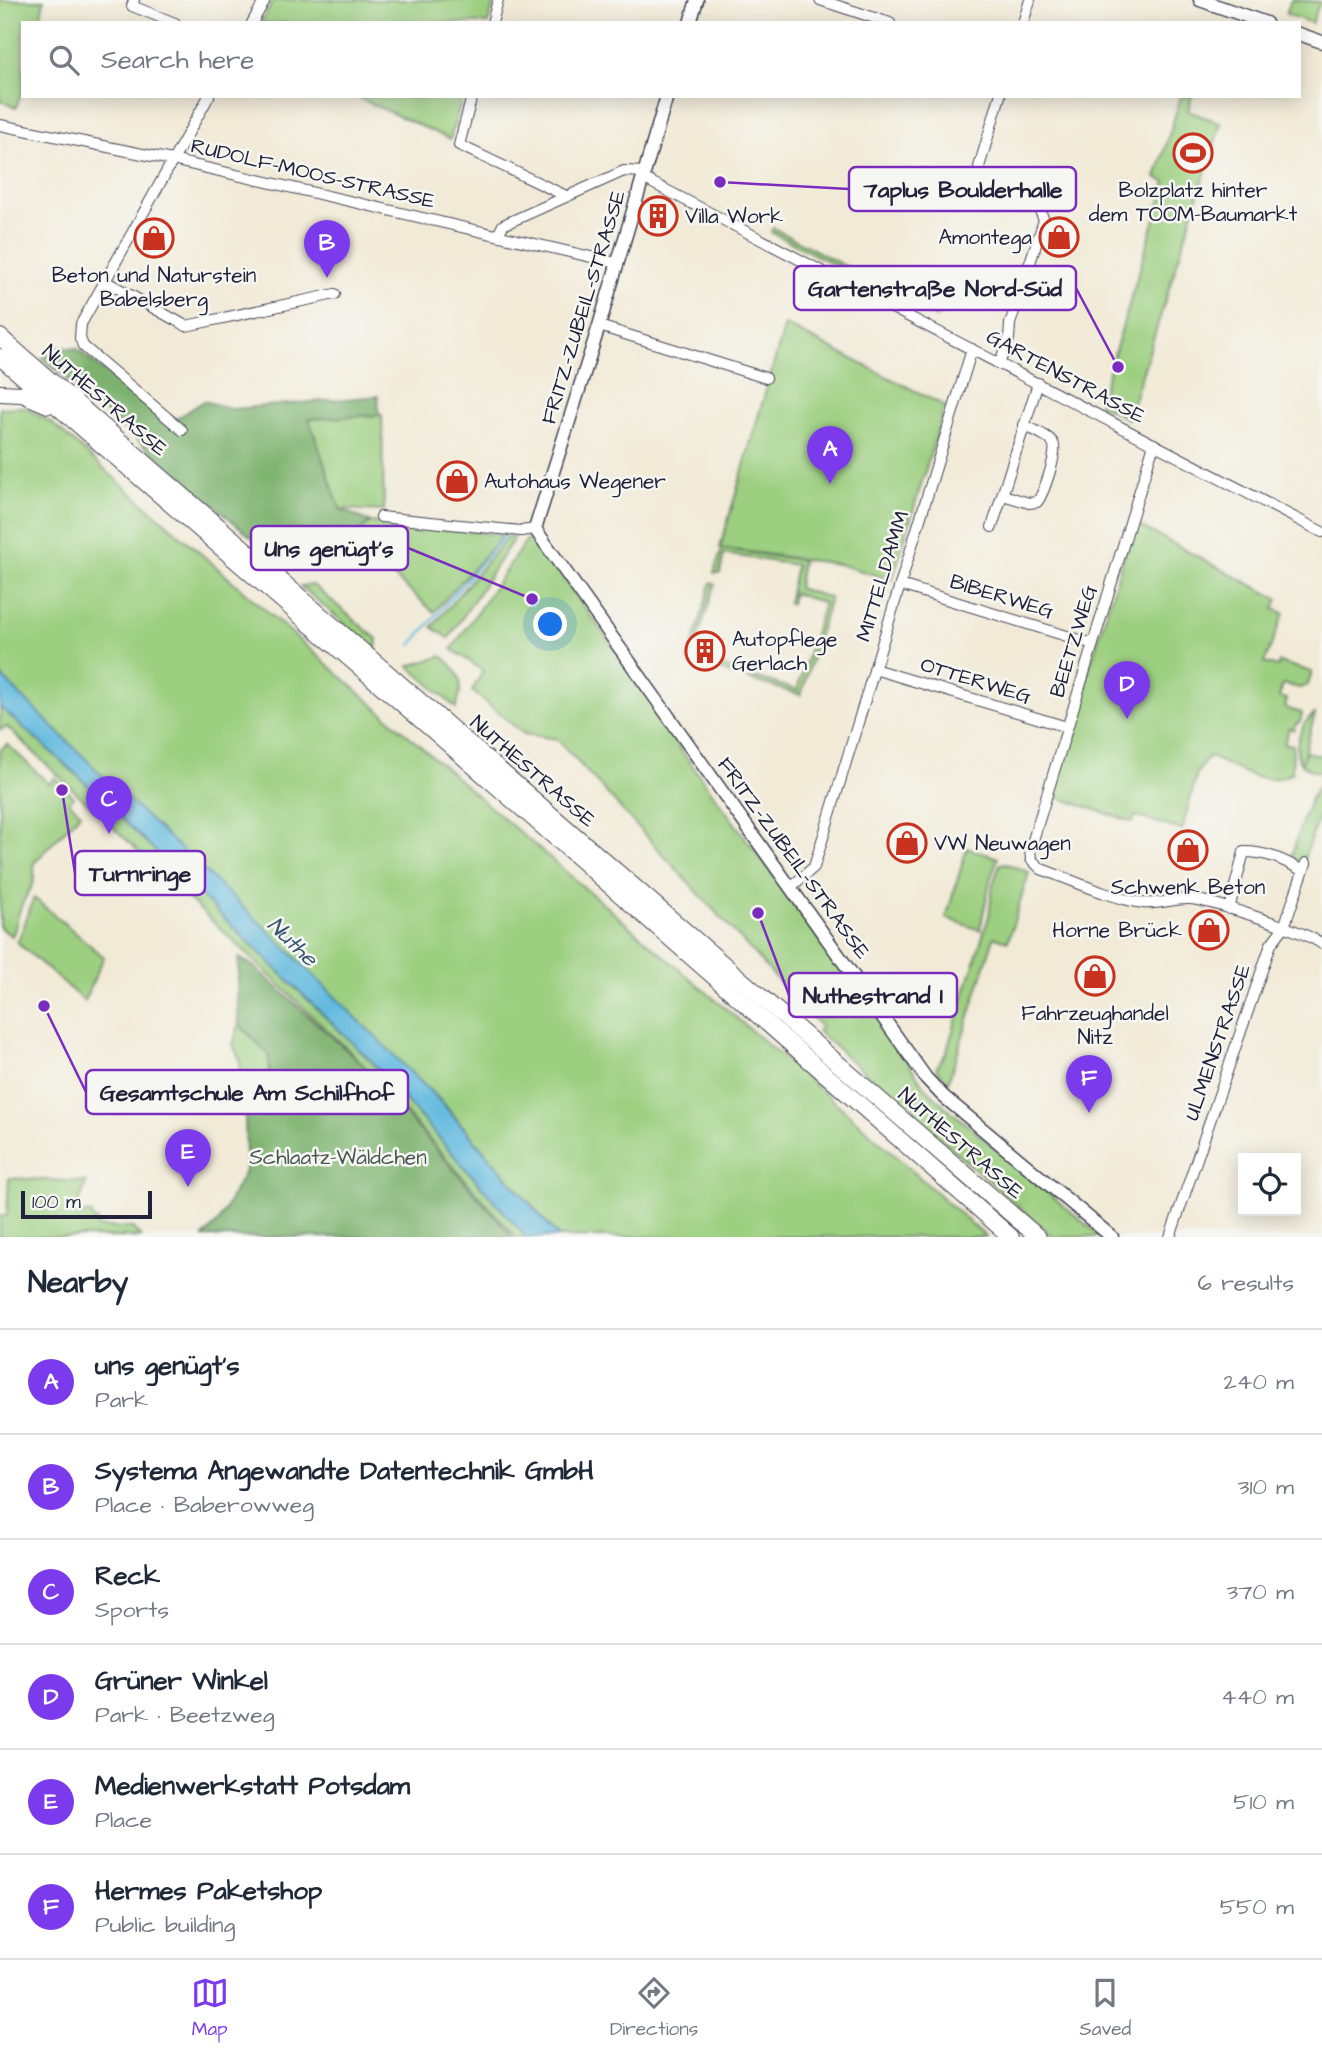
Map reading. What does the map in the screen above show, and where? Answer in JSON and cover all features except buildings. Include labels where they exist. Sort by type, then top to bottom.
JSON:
[{"type":"highway","name":"NUTHESTRASSE","points":[[1,338],[1038,1237]]},
{"type":"highway","name":"NUTHESTRASSE","points":[[0,356],[1011,1237]]},
{"type":"highway","points":[[0,393],[31,397],[66,414]]},
{"type":"street","points":[[134,0],[132,6],[170,21]]},
{"type":"street","points":[[253,21],[265,0]]},
{"type":"street","points":[[493,21],[498,0]]},
{"type":"street","points":[[691,21],[696,0]]},
{"type":"street","points":[[820,0],[884,21]]},
{"type":"street","points":[[1024,21],[1030,0]]},
{"type":"street","points":[[1200,0],[1260,21]]},
{"type":"street","points":[[1301,34],[1321,39]]},
{"type":"street","points":[[182,429],[83,346],[80,338],[81,324],[208,98]]},
{"type":"street","points":[[471,98],[459,145],[566,196]]},
{"type":"street","name":"FRITZ-ZUBEIL-STRASSE","points":[[666,98],[599,326],[537,517],[536,529],[922,1071],[943,1096],[1112,1237]]},
{"type":"street","points":[[999,98],[979,167],[981,179],[989,188],[1037,204],[1044,220],[999,364]]},
{"type":"street","name":"RUDOLF-MOOS-STRASSE","points":[[0,125],[172,160],[617,263]]},
{"type":"street","points":[[498,235],[503,225],[624,171],[643,175]]},
{"type":"street","name":"GARTENSTRASSE","points":[[643,175],[1322,532]]},
{"type":"street","points":[[105,281],[186,326],[335,295]]},
{"type":"street","points":[[599,326],[766,378]]},
{"type":"street","name":"MITTELDAMM","points":[[792,886],[814,867],[972,349]]},
{"type":"street","points":[[992,527],[1038,383]]},
{"type":"street","points":[[1003,495],[1029,503],[1037,502],[1042,495],[1055,453],[1051,441],[1024,425]]},
{"type":"street","name":"BEETZWEG","points":[[1154,444],[1030,850],[1031,859],[1038,867],[1125,899],[1154,904],[1190,898],[1229,909]]},
{"type":"street","points":[[381,517],[521,531],[536,529]]},
{"type":"street","name":"BIBERWEG","points":[[900,585],[1093,644]]},
{"type":"street","name":"OTTERWEG","points":[[874,669],[1067,727]]},
{"type":"street","name":"ULMENSTRASSE","points":[[1170,1237],[1271,944],[1284,927],[1305,867],[1258,852],[1244,852],[1229,909]]},
{"type":"street","points":[[1229,909],[1284,927],[1322,944]]},
{"type":"green space","points":[[0,0],[44,0],[41,15],[48,21],[21,21],[21,94],[16,108],[0,100]]},
{"type":"green space","points":[[274,0],[495,0],[489,21],[262,21]]},
{"type":"green space","points":[[1291,0],[1320,2],[1312,23],[1286,14]]},
{"type":"green space","points":[[358,98],[462,98],[450,139]]},
{"type":"green space","points":[[1180,98],[1191,98],[1188,111],[1221,123],[1128,419],[1099,404],[1166,182],[1156,178]]},
{"type":"green space","points":[[773,228],[938,315],[936,318],[771,232]]},
{"type":"green space","points":[[785,325],[945,406],[892,580],[838,564],[720,548]]},
{"type":"green space","points":[[57,347],[77,349],[168,424],[204,401],[233,409],[378,396],[379,415],[309,419],[340,509],[370,522],[319,571],[295,569],[272,555],[42,358]]},
{"type":"green space","points":[[25,407],[53,424],[490,807],[844,1110],[986,1237],[559,1237],[443,1103],[0,680],[0,408]]},
{"type":"green space","points":[[382,415],[384,511],[340,509],[308,419]]},
{"type":"green space","points":[[370,522],[503,535],[434,612],[376,561],[355,561],[342,550]]},
{"type":"green space","points":[[1134,523],[1278,599],[1274,609],[1284,613],[1264,663],[1278,667],[1279,662],[1312,672],[1308,685],[1300,688],[1283,684],[1279,697],[1287,699],[1285,708],[1302,713],[1294,730],[1289,728],[1284,744],[1293,745],[1292,773],[1271,779],[1260,778],[1209,756],[1197,773],[1182,830],[1135,816],[1133,822],[1053,796],[1054,784]]},
{"type":"green space","points":[[508,536],[514,538],[449,638],[432,627]]},
{"type":"green space","points":[[527,539],[542,548],[679,739],[678,746],[895,1042],[923,1085],[1101,1237],[1053,1237],[817,1031],[821,1027],[557,739],[524,734],[472,691],[483,671],[452,649]]},
{"type":"green space","points":[[722,549],[802,560],[798,588],[830,598],[801,695],[747,679],[748,675],[797,690],[824,603],[793,593],[791,604],[788,603],[796,565],[724,554],[720,573],[714,573]]},
{"type":"green space","points":[[711,583],[715,584],[692,657],[740,672],[739,676],[688,661]]},
{"type":"green space","points":[[313,585],[377,639],[376,650],[300,586]]},
{"type":"green space","points":[[442,656],[460,679],[456,708],[409,666]]},
{"type":"green space","points":[[0,707],[75,773],[371,1061],[527,1237],[516,1237],[358,1059],[7,727],[0,730]]},
{"type":"green space","points":[[1315,714],[1302,762],[1306,752],[1322,756],[1322,773],[1303,765],[1297,754],[1303,728]]},
{"type":"green space","points":[[7,744],[49,784],[55,778],[74,797],[69,802],[81,813],[34,863],[34,883],[20,908],[12,936],[0,928],[0,750]]},
{"type":"green space","points":[[1322,782],[1322,806],[1302,865],[1290,862],[1307,807]]},
{"type":"green space","points":[[967,848],[998,858],[990,880],[980,930],[946,918]]},
{"type":"green space","points":[[1000,864],[1029,872],[1008,941],[994,937],[948,1083],[936,1068],[946,1053],[989,916],[993,884]]},
{"type":"green space","points":[[34,898],[104,957],[84,1001],[17,942]]},
{"type":"green space","name":"Schlaatz-Wäldchen","points":[[239,958],[252,965],[361,1063],[513,1237],[203,1237],[219,1221],[246,1169],[245,1114],[271,1115],[269,1055],[239,1024]]},
{"type":"green space","points":[[239,1024],[269,1055],[271,1115],[238,1114],[240,1060],[233,1045]]},
{"type":"green space","points":[[9,1178],[86,1182],[76,1213],[92,1214],[93,1220],[97,1220],[97,1227],[133,1228],[141,1237],[0,1237],[0,1216],[7,1216]]},
{"type":"water","points":[[0,675],[106,779],[273,935],[443,1104],[559,1237],[526,1237],[371,1061],[75,773],[0,707]]},
{"type":"waterway","points":[[411,645],[504,536]]},
{"type":"place","name":"Bolzplatz hinter dem TOOM-Baumarkt","points":[[1193,153]]},
{"type":"place","name":"7aplus Boulderhalle","points":[[720,182]]},
{"type":"place","name":"Villa Work","points":[[658,216]]},
{"type":"place","name":"Amontega","points":[[1059,237]]},
{"type":"place","name":"Beton und Naturstein Babelsberg","points":[[154,238]]},
{"type":"place","name":"Systema Angewandte Datentechnik GmbH","points":[[327,278]]},
{"type":"place","name":"Gartenstraße Nord-Süd","points":[[1118,367]]},
{"type":"place","name":"Autohaus Wegener","points":[[457,481]]},
{"type":"place","name":"uns genügt's","points":[[830,484]]},
{"type":"place","name":"Uns genügt’s","points":[[532,599]]},
{"type":"place","name":"Autopflege Gerlach","points":[[705,651]]},
{"type":"place","name":"Grüner Winkel","points":[[1127,719]]},
{"type":"place","name":"Turnringe","points":[[62,790]]},
{"type":"place","name":"Reck","points":[[109,834]]},
{"type":"place","name":"VW Neuwagen","points":[[907,843]]},
{"type":"place","name":"Schwenk Beton","points":[[1188,850]]},
{"type":"place","name":"Nuthestrand I","points":[[758,913]]},
{"type":"place","name":"Horne Brück","points":[[1209,930]]},
{"type":"place","name":"Fahrzeughandel Nitz","points":[[1095,976]]},
{"type":"place","name":"Gesamtschule Am Schilfhof","points":[[44,1006]]},
{"type":"place","name":"Hermes Paketshop","points":[[1089,1113]]},
{"type":"place","name":"Medienwerkstatt Potsdam","points":[[188,1187]]},
{"type":"water label","name":"Nuthe","points":[[293,941]]}]
